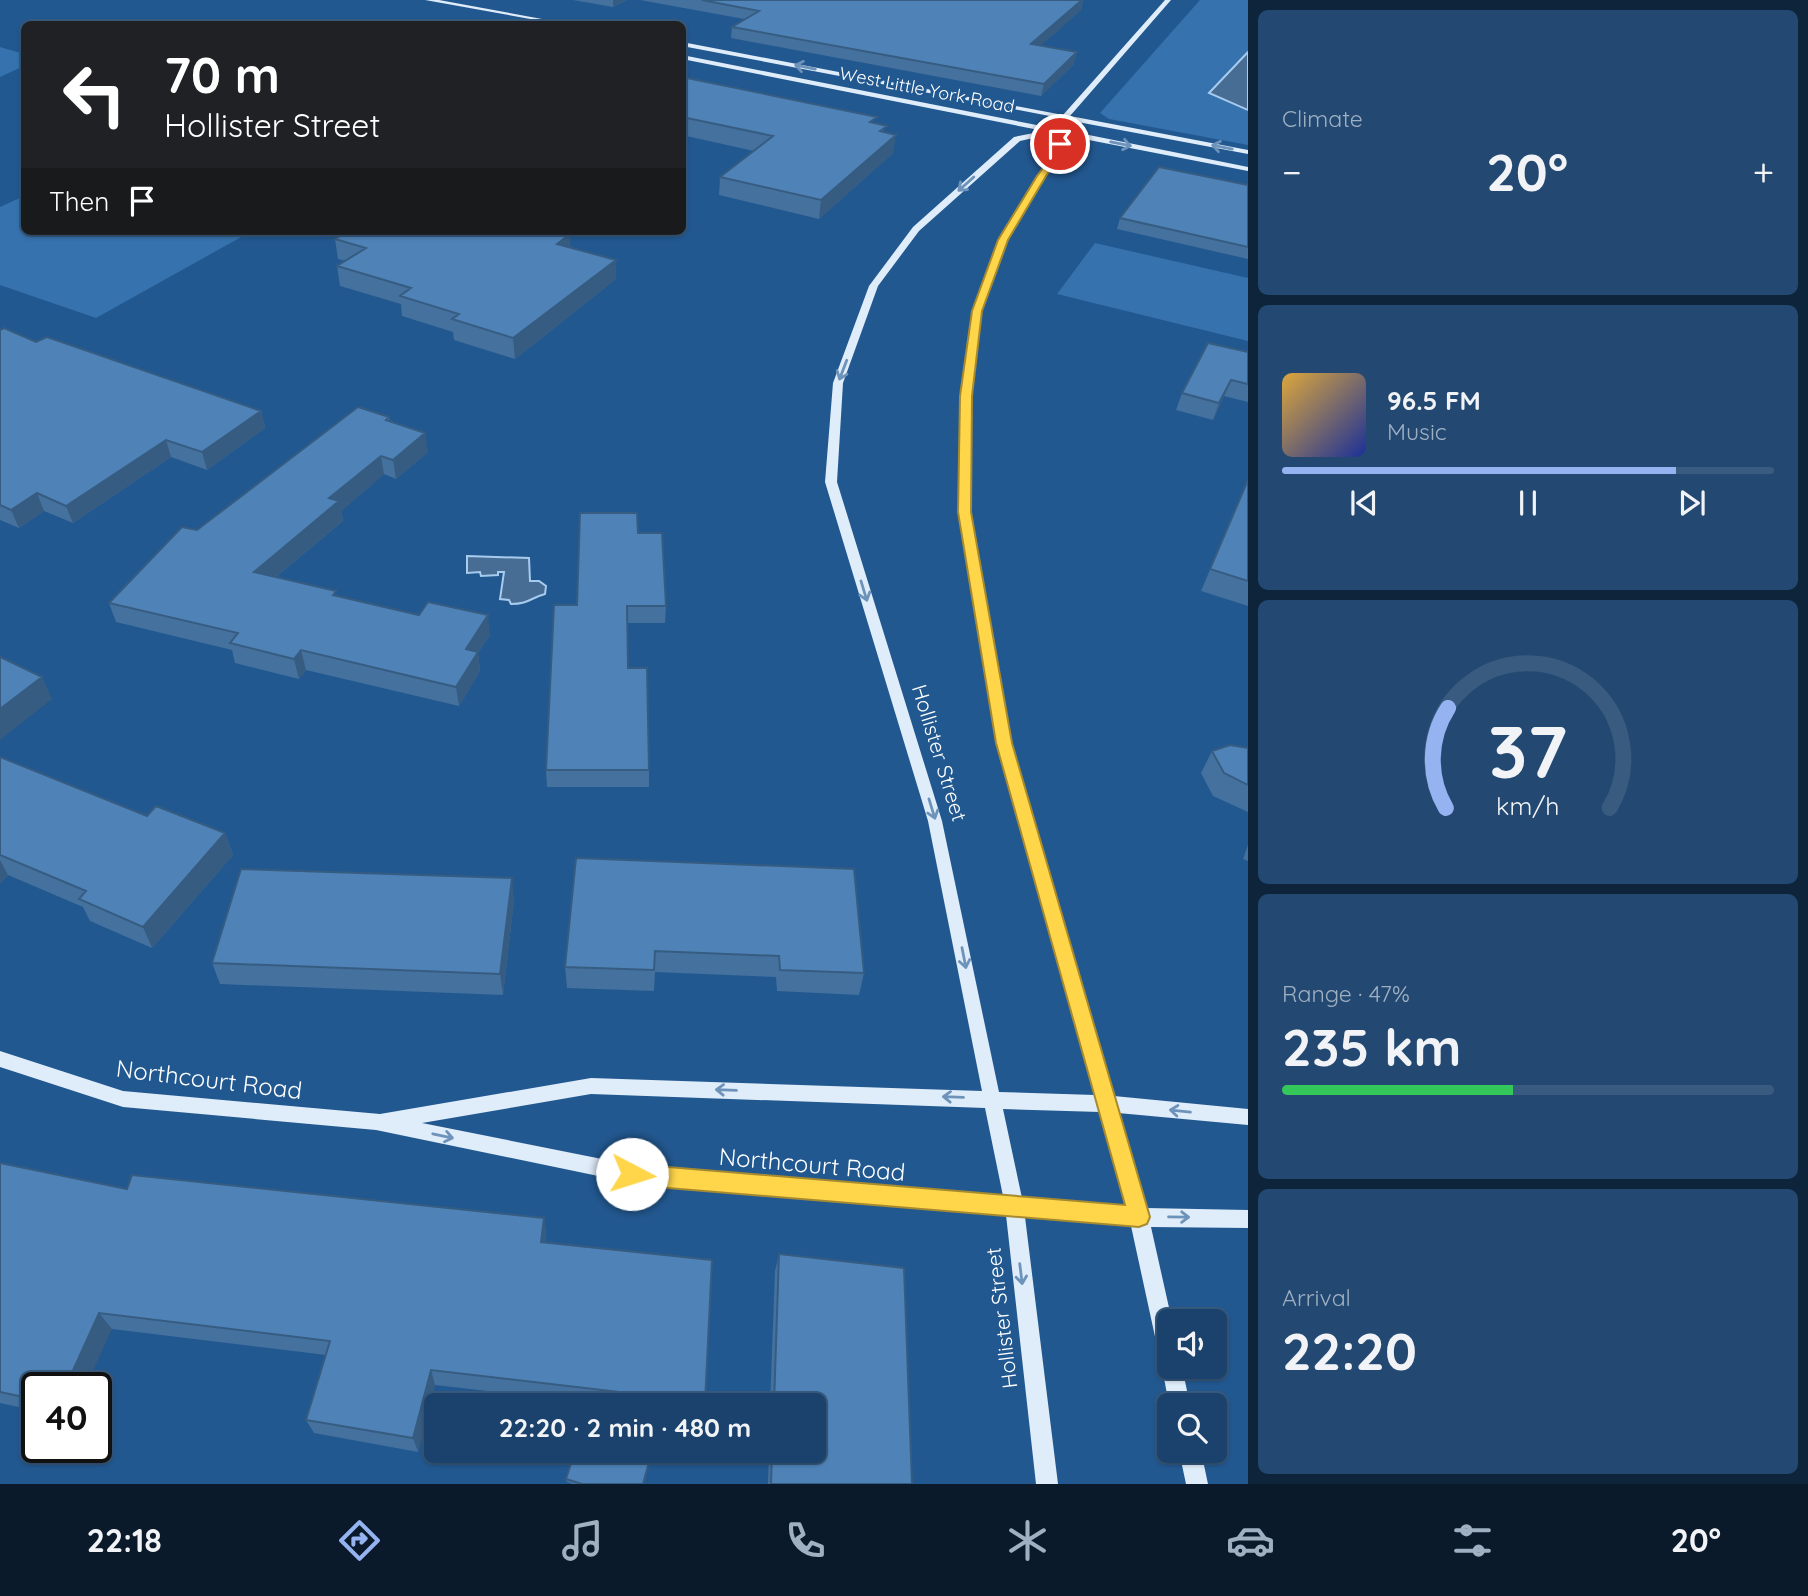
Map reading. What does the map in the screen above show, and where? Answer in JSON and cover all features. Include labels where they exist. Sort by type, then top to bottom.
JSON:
[{"type":"main road","points":[[428,0],[527,21]]},
{"type":"main road","points":[[1159,1309],[1139,1217],[1004,743],[965,512],[966,396],[977,311],[1003,240],[1041,176],[1062,148],[1059,124],[1168,0]]},
{"type":"main road","points":[[471,9],[547,21]]},
{"type":"main road","name":"West Little York Road","points":[[686,45],[1059,124],[1248,169]]},
{"type":"main road","name":"West Little York Road","points":[[686,58],[1059,124],[1248,152]]},
{"type":"main road","name":"Hollister Street","points":[[1047,1484],[1014,1206],[935,821],[831,482],[838,383],[874,286],[916,229],[1017,139],[1059,124]]},
{"type":"main road","name":"Northcourt Road","points":[[0,1059],[123,1099],[376,1122],[632,1174],[1139,1217],[1248,1219]]},
{"type":"main road","name":"Northcourt Road","points":[[376,1122],[591,1086],[1107,1104],[1248,1118]]},
{"type":"main road","points":[[1193,1463],[1197,1484]]},
{"type":"shaded area","points":[[1200,0],[1248,0],[1248,145],[1109,119],[1100,113]]},
{"type":"shaded area","points":[[0,47],[21,53],[21,67],[0,77]]},
{"type":"shaded area","points":[[1248,52],[1248,110],[1209,93]]},
{"type":"shaded area","points":[[21,197],[21,235],[245,235],[96,318],[0,285],[0,207]]},
{"type":"shaded area","points":[[1095,243],[1248,278],[1248,341],[1057,294]]},
{"type":"shaded area","points":[[467,556],[529,558],[530,581],[539,581],[546,586],[545,594],[517,604],[500,599],[504,572],[481,576],[480,572],[467,573]]},
{"type":"building","points":[[702,0],[1082,0],[1031,44],[1077,52],[1044,84],[732,27],[759,11]]},
{"type":"building","points":[[686,78],[877,117],[870,122],[887,126],[880,131],[896,135],[821,200],[720,177],[773,136],[686,118]]},
{"type":"building","points":[[1159,167],[1248,185],[1248,247],[1120,218]]},
{"type":"building","points":[[342,235],[569,235],[557,244],[616,260],[513,338],[452,319],[459,314],[400,296],[411,288],[337,266],[366,248],[335,239]]},
{"type":"building","points":[[4,328],[36,342],[47,337],[261,411],[202,452],[166,440],[66,506],[37,493],[11,510],[0,505],[0,330]]},
{"type":"building","points":[[1208,343],[1248,352],[1248,384],[1231,380],[1219,403],[1182,393]]},
{"type":"building","points":[[358,407],[425,433],[393,460],[381,456],[329,498],[339,501],[254,572],[336,591],[333,595],[419,615],[428,602],[488,615],[466,649],[478,652],[456,687],[301,650],[294,659],[230,643],[238,633],[109,603],[182,527],[197,530]]},
{"type":"building","points":[[1248,480],[1248,581],[1210,569]]},
{"type":"building","points":[[580,513],[637,513],[638,533],[662,533],[666,606],[627,606],[628,668],[647,668],[649,770],[546,770],[554,605],[577,605]]},
{"type":"building","points":[[0,657],[42,677],[0,709]]},
{"type":"building","points":[[1230,745],[1248,748],[1248,785],[1224,773],[1212,751]]},
{"type":"building","points":[[0,757],[147,816],[156,806],[225,833],[143,927],[79,899],[86,891],[0,855]]},
{"type":"building","points":[[576,858],[854,869],[864,973],[780,970],[779,956],[655,951],[654,970],[565,967]]},
{"type":"building","points":[[241,869],[512,878],[500,974],[212,963]]},
{"type":"building","points":[[0,1163],[127,1189],[132,1175],[544,1218],[541,1242],[712,1260],[705,1393],[628,1393],[431,1370],[413,1438],[306,1420],[330,1341],[99,1313],[72,1372],[21,1372],[21,1397],[0,1392]]},
{"type":"building","points":[[779,1254],[904,1268],[912,1484],[771,1484],[772,1463],[826,1463],[826,1393],[774,1393]]},
{"type":"building","points":[[571,1463],[649,1463],[643,1484],[582,1484],[566,1479]]},
{"type":"route","points":[[632,1174],[1139,1217],[1004,743],[965,512],[966,396],[977,311],[1003,240],[1041,176],[1062,148],[1060,144]]}]
